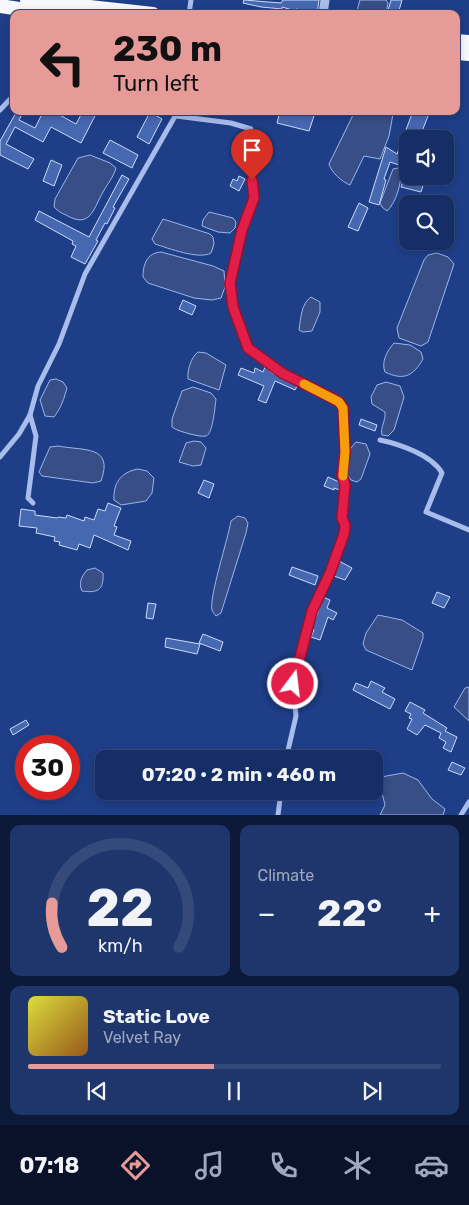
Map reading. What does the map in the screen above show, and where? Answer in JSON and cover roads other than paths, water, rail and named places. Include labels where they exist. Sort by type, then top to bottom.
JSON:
[{"type":"highway","points":[[27,0],[117,10]]},
{"type":"highway","points":[[0,6],[20,10]]},
{"type":"street","points":[[0,110],[10,99]]},
{"type":"street","points":[[0,457],[19,434],[30,415],[38,386],[59,344],[85,274],[176,115]]},
{"type":"street","points":[[183,115],[230,123],[252,129],[250,161],[254,198],[242,230],[230,283],[233,307],[248,348],[282,373],[339,402],[343,408],[345,452],[342,475],[345,485],[342,518],[345,525],[344,534],[330,573],[312,611],[296,669],[293,684],[296,716],[288,750]]},
{"type":"street","points":[[30,415],[36,436],[28,498],[33,502]]},
{"type":"street","points":[[380,440],[401,444],[437,464],[442,473],[426,512],[469,530]]},
{"type":"street","points":[[278,815],[280,800]]},
{"type":"street","points":[[461,815],[469,802]]},
{"type":"water","points":[[360,0],[386,0],[388,3],[387,10],[357,10]]},
{"type":"water","points":[[353,115],[393,115],[389,136],[380,159],[364,156],[350,185],[337,176],[329,164]]},
{"type":"water","points":[[90,155],[110,163],[116,168],[90,215],[86,219],[74,219],[61,213],[54,207],[55,199],[78,158]]},
{"type":"water","points":[[393,169],[399,169],[399,185],[396,198],[387,211],[380,203]]},
{"type":"water","points":[[209,212],[233,218],[236,222],[235,228],[230,233],[218,232],[202,226],[203,220]]},
{"type":"water","points":[[163,219],[210,234],[213,237],[214,244],[211,253],[206,255],[191,254],[155,244],[152,239]]},
{"type":"water","points":[[161,252],[213,266],[224,271],[225,287],[221,298],[212,300],[194,298],[148,283],[143,277],[145,264],[149,257]]},
{"type":"water","points":[[437,253],[448,257],[454,264],[428,342],[421,346],[399,338],[397,328],[424,260],[428,255]]},
{"type":"water","points":[[311,297],[320,302],[320,312],[312,331],[303,332],[299,330],[302,312],[305,303]]},
{"type":"water","points":[[394,343],[410,345],[421,352],[423,359],[412,373],[398,376],[385,372],[385,357]]},
{"type":"water","points":[[198,352],[206,353],[226,365],[219,390],[188,379],[190,364]]},
{"type":"water","points":[[56,379],[63,382],[67,388],[66,392],[54,417],[45,416],[40,400],[50,380]]},
{"type":"water","points":[[386,382],[400,386],[404,397],[394,430],[388,436],[382,435],[385,412],[372,404],[371,397],[377,385]]},
{"type":"water","points":[[193,387],[211,393],[216,399],[212,425],[206,436],[190,434],[172,427],[172,419],[182,391]]},
{"type":"water","points":[[201,442],[206,448],[201,465],[193,466],[179,462],[186,443]]},
{"type":"water","points":[[356,442],[366,444],[370,454],[361,479],[357,482],[351,480],[346,473],[350,449]]},
{"type":"water","points":[[58,446],[86,450],[100,455],[104,469],[101,481],[93,483],[42,476],[39,472],[50,447]]},
{"type":"water","points":[[132,470],[147,471],[154,478],[152,493],[146,501],[121,505],[114,500],[115,488],[119,479]]},
{"type":"water","points":[[238,516],[245,518],[248,523],[246,533],[221,613],[216,616],[212,610],[213,593],[231,521]]},
{"type":"water","points":[[95,568],[103,573],[101,587],[92,592],[82,591],[81,580],[87,570]]},
{"type":"water","points":[[378,615],[402,620],[423,633],[412,670],[366,650],[363,644],[366,633]]},
{"type":"water","points":[[469,687],[469,721],[454,707],[465,688]]},
{"type":"water","points":[[403,773],[418,780],[432,799],[445,809],[443,815],[380,815],[385,805],[383,777]]}]
